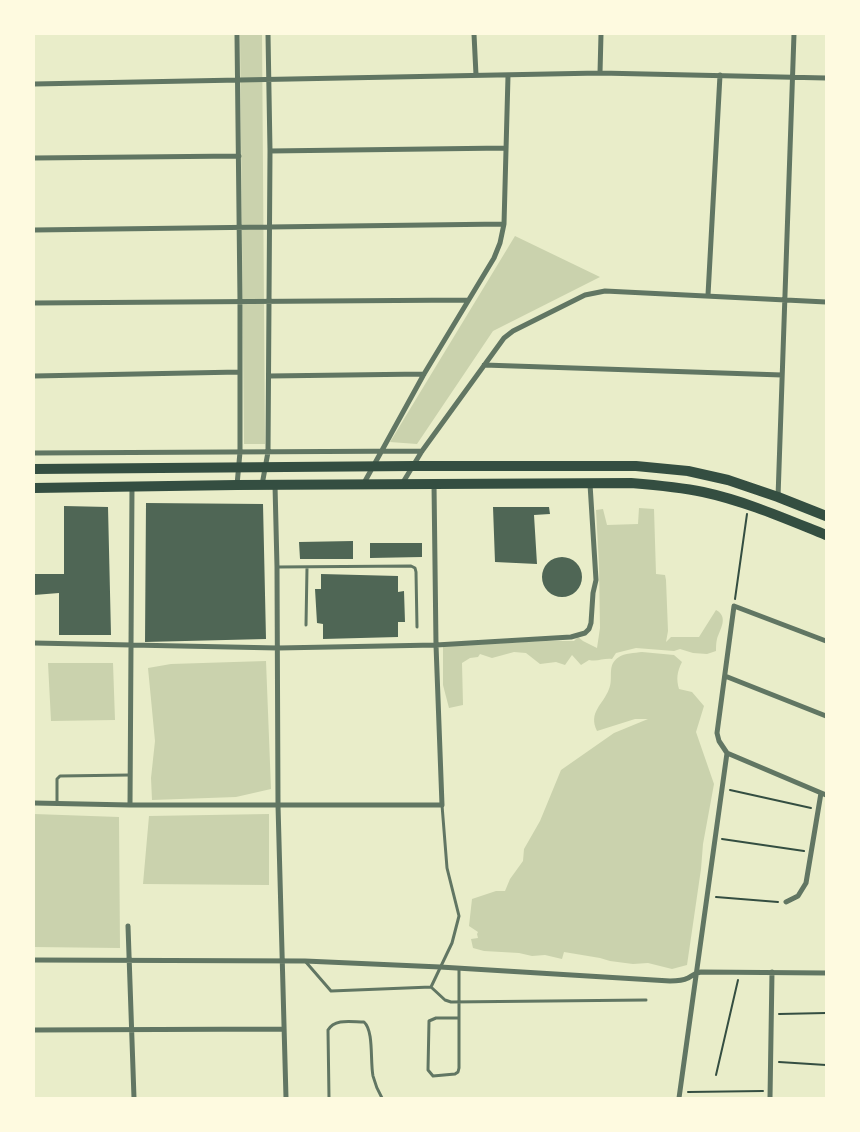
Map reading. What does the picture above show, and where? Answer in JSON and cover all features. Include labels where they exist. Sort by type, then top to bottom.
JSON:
[{"type":"main road","points":[[34,469],[636,466],[688,471],[728,480],[826,516]]},
{"type":"main road","points":[[34,488],[631,483],[704,492],[749,505],[826,535]]},
{"type":"street","points":[[237,34],[240,228],[240,452],[237,485]]},
{"type":"street","points":[[262,485],[268,452],[270,151],[268,34]]},
{"type":"street","points":[[474,34],[476,75]]},
{"type":"street","points":[[600,73],[601,34]]},
{"type":"street","points":[[778,497],[794,34]]},
{"type":"street","points":[[34,84],[600,73],[826,78]]},
{"type":"street","points":[[708,295],[720,75]]},
{"type":"street","points":[[363,484],[424,374],[494,258],[500,243],[504,224],[508,76]]},
{"type":"street","points":[[270,151],[506,148]]},
{"type":"street","points":[[34,158],[238,156]]},
{"type":"street","points":[[34,230],[504,224]]},
{"type":"street","points":[[402,484],[422,451],[504,338],[513,331],[585,295],[605,291],[826,302]]},
{"type":"street","points":[[34,303],[468,300]]},
{"type":"street","points":[[484,365],[782,375]]},
{"type":"street","points":[[34,376],[240,372]]},
{"type":"street","points":[[269,376],[424,374]]},
{"type":"street","points":[[34,453],[422,451]]},
{"type":"street","points":[[34,802],[130,805],[442,805],[436,645],[434,484]]},
{"type":"street","points":[[34,643],[278,648],[436,645],[571,637],[585,633],[591,623],[596,580],[590,484]]},
{"type":"street","points":[[275,485],[278,806],[286,1098]]},
{"type":"street","points":[[130,805],[132,487]]},
{"type":"street","points":[[679,1095],[708,896],[726,753],[719,740],[718,733],[734,606],[826,641]]},
{"type":"street","points":[[725,676],[826,716]]},
{"type":"street","points":[[726,753],[824,794],[818,810],[806,883],[798,896],[786,902]]},
{"type":"street","points":[[128,926],[134,1098]]},
{"type":"street","points":[[34,960],[305,961],[670,981],[688,978],[696,973],[826,973]]},
{"type":"street","points":[[770,1098],[772,972]]},
{"type":"street","points":[[34,1030],[284,1029]]},
{"type":"lane","points":[[277,568],[411,566],[415,568],[416,572],[417,627]]},
{"type":"lane","points":[[306,625],[307,568]]},
{"type":"lane","points":[[57,803],[57,779],[60,776],[130,775]]},
{"type":"lane","points":[[431,987],[454,938],[459,916],[447,868],[442,805]]},
{"type":"lane","points":[[305,961],[331,990],[431,987],[445,1000],[459,1002],[646,1000]]},
{"type":"lane","points":[[458,968],[459,1002],[459,1018],[458,1072],[455,1074],[433,1076],[428,1070],[429,1022],[436,1018],[459,1018]]},
{"type":"lane","points":[[330,1098],[328,1030],[334,1023],[340,1021],[364,1022],[368,1025],[370,1029],[370,1058],[373,1076],[382,1098]]},
{"type":"path","points":[[734,606],[749,505]]},
{"type":"path","points":[[721,788],[818,810]]},
{"type":"path","points":[[715,838],[811,852]]},
{"type":"path","points":[[708,896],[786,902]]},
{"type":"path","points":[[716,1075],[740,972]]},
{"type":"path","points":[[772,1014],[826,1013]]},
{"type":"path","points":[[772,1062],[826,1065]]},
{"type":"path","points":[[679,1095],[770,1091]]},
{"type":"green space","points":[[240,34],[262,34],[265,444],[244,444]]},
{"type":"green space","points":[[515,236],[600,277],[493,331],[417,444],[390,442]]},
{"type":"green space","points":[[639,508],[654,509],[656,574],[665,575],[666,580],[668,631],[666,642],[671,637],[699,637],[716,610],[720,613],[723,620],[716,651],[707,654],[693,653],[680,649],[674,651],[636,648],[616,653],[612,659],[589,660],[581,665],[572,655],[565,665],[556,662],[540,664],[526,653],[514,652],[492,658],[480,654],[478,657],[470,658],[462,663],[463,705],[449,708],[443,685],[443,646],[574,641],[578,637],[597,648],[600,628],[596,510],[603,509],[607,525],[638,524]]},
{"type":"green space","points":[[642,652],[674,655],[682,662],[678,676],[679,689],[692,692],[704,706],[696,732],[714,784],[703,844],[687,965],[672,969],[648,963],[633,964],[610,961],[564,952],[562,959],[545,955],[532,956],[473,948],[471,939],[478,938],[478,932],[469,926],[472,899],[496,891],[505,891],[510,879],[523,861],[524,849],[540,821],[561,770],[614,733],[648,719],[635,719],[597,731],[594,719],[597,709],[610,685],[611,668],[615,660],[627,654]]},
{"type":"green space","points":[[266,661],[271,789],[236,797],[152,800],[151,778],[155,741],[148,668],[171,664]]},
{"type":"green space","points":[[48,663],[113,663],[115,720],[51,721]]},
{"type":"green space","points":[[34,814],[119,817],[120,948],[34,947]]},
{"type":"green space","points":[[269,814],[269,885],[143,884],[149,816]]},
{"type":"building","points":[[146,503],[263,504],[266,639],[145,642]]},
{"type":"building","points":[[64,506],[108,507],[111,635],[59,635],[59,593],[34,595],[34,574],[64,574]]},
{"type":"building","points":[[493,507],[549,507],[550,514],[534,515],[537,564],[495,562]]},
{"type":"building","points":[[353,541],[353,559],[300,559],[299,542]]},
{"type":"building","points":[[370,543],[422,543],[422,557],[370,558]]},
{"type":"building","points":[[562,557],[573,560],[579,566],[582,577],[579,588],[573,594],[562,597],[551,594],[545,588],[542,577],[545,566],[551,560]]},
{"type":"building","points":[[321,574],[398,576],[398,592],[404,591],[405,622],[398,622],[398,637],[323,639],[323,624],[317,623],[315,589],[321,589]]}]
